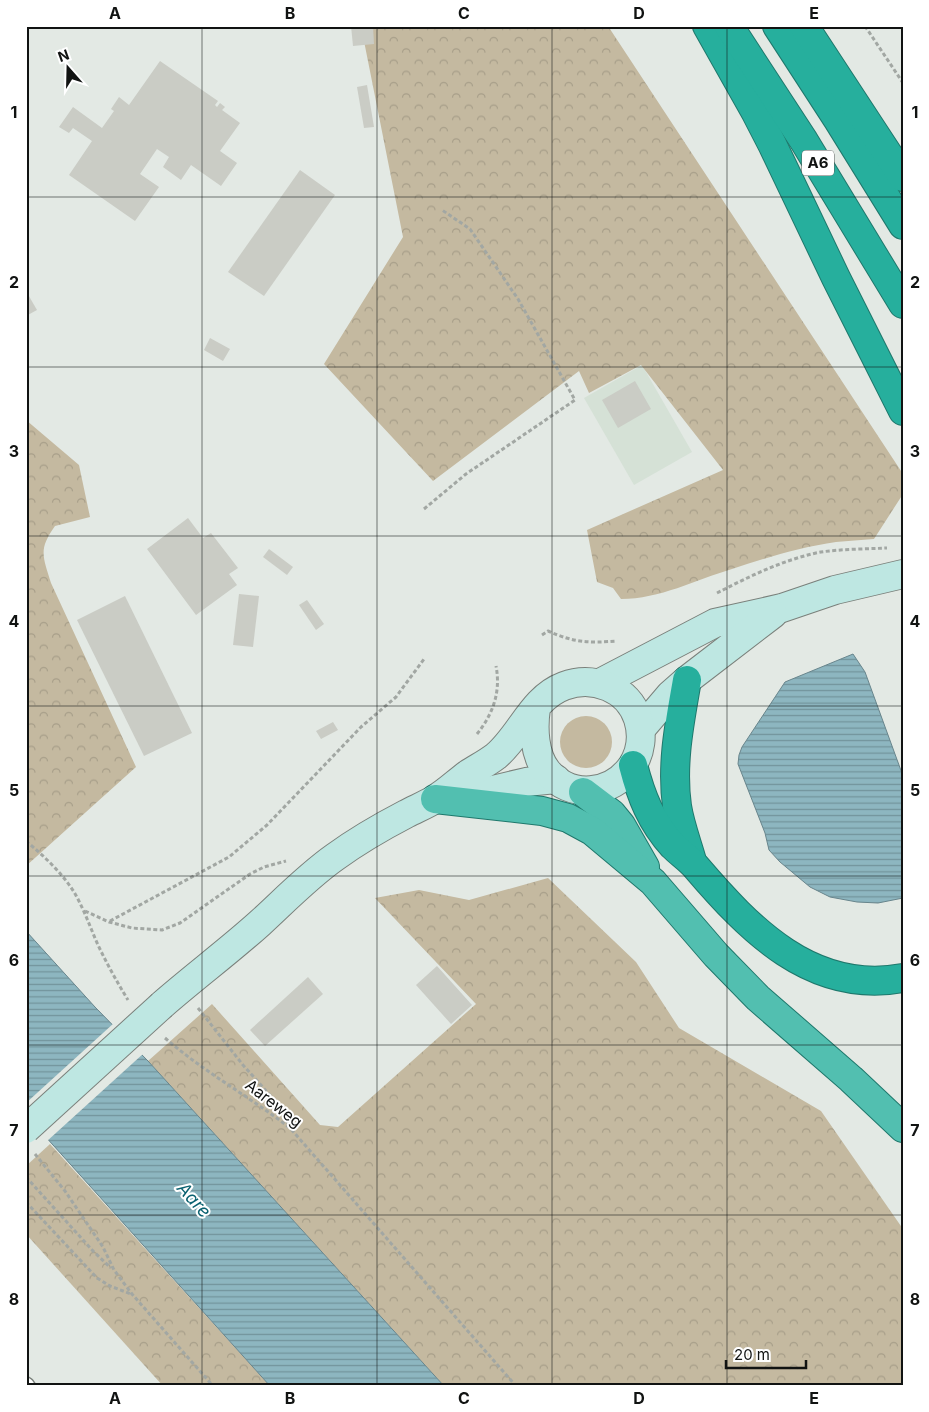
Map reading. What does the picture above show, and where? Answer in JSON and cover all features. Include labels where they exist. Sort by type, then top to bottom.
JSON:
[{"type":"highway","points":[[707,26],[765,129],[836,278],[903,411]]},
{"type":"highway","name":"A6","points":[[729,26],[810,150],[903,304]]},
{"type":"highway","name":"A6","points":[[777,26],[844,128],[903,225]]},
{"type":"highway","points":[[804,26],[903,177]]},
{"type":"highway","points":[[687,680],[676,742],[675,780],[677,808],[692,863]]},
{"type":"highway","points":[[633,765],[641,795],[650,816],[674,847],[692,863],[745,922],[763,938],[783,952],[824,972],[848,978],[872,980],[903,978]]},
{"type":"highway","points":[[583,792],[607,810],[621,825],[653,882]]},
{"type":"highway","points":[[435,799],[542,811],[568,818],[592,831],[653,882],[716,955],[758,998],[852,1079],[903,1128]]},
{"type":"main road","points":[[600,683],[715,623],[782,608],[834,590],[903,574]]},
{"type":"main road","points":[[641,728],[670,695],[687,680],[782,608]]},
{"type":"main road","points":[[29,1140],[172,997],[236,944],[312,875],[334,857],[376,830],[435,799],[496,756],[542,700],[562,686],[575,682],[600,683],[616,690],[627,699],[636,712],[641,728],[639,752],[633,765],[614,784],[599,790],[583,792],[570,788],[547,772],[539,754],[533,725],[536,708]]},
{"type":"main road","points":[[435,799],[484,792],[526,782],[556,779]]},
{"type":"path","points":[[865,26],[903,83]]},
{"type":"path","points":[[424,509],[466,474],[575,400],[518,299],[470,229],[442,210]]},
{"type":"path","points":[[109,922],[229,857],[266,825],[361,727],[396,697],[424,659]]},
{"type":"path","points":[[474,737],[492,710],[498,692],[496,666]]},
{"type":"path","points":[[26,841],[56,868],[73,890],[117,983],[130,1002]]},
{"type":"path","points":[[84,911],[109,922],[132,928],[152,930],[170,928],[250,874],[264,867],[287,861]]},
{"type":"path","points":[[172,997],[243,1065],[276,1102],[290,1128]]},
{"type":"path","name":"Aareweg","points":[[164,1037],[198,1064],[268,1110],[290,1128],[516,1386]]},
{"type":"path","points":[[29,1140],[103,1247],[114,1270],[132,1294],[213,1386]]},
{"type":"path","points":[[26,1177],[92,1251],[114,1270]]},
{"type":"path","points":[[26,1202],[97,1278],[110,1286],[132,1294]]},
{"type":"shaded area","points":[[642,365],[692,452],[634,485],[584,398]]},
{"type":"green space","points":[[361,26],[608,26],[903,474],[903,494],[874,539],[836,542],[796,550],[650,596],[621,599],[613,588],[597,582],[587,530],[723,470],[641,365],[589,393],[579,371],[433,481],[324,364],[403,237]]},
{"type":"green space","points":[[26,420],[79,465],[90,517],[55,526],[44,547],[44,559],[51,583],[136,767],[26,866]]},
{"type":"green space","points":[[581,716],[591,716],[601,720],[608,727],[612,742],[608,757],[601,764],[591,768],[581,768],[571,764],[564,757],[560,747],[560,737],[564,727],[571,720]]},
{"type":"green space","points":[[548,878],[636,962],[679,1028],[821,1111],[903,1229],[903,1386],[444,1386],[148,1061],[212,1004],[320,1125],[338,1127],[476,1004],[375,898],[419,890],[469,900]]},
{"type":"green space","points":[[50,1144],[270,1386],[163,1386],[26,1234],[26,1166]]},
{"type":"water","points":[[853,654],[865,672],[903,776],[903,898],[878,903],[857,902],[830,897],[810,887],[780,862],[769,850],[765,833],[738,764],[742,747],[785,682]]},
{"type":"water","name":"Aare","points":[[26,931],[95,1007],[148,1061],[444,1386],[270,1386],[26,1115]]},
{"type":"pier","points":[[114,1023],[144,1053],[46,1142],[26,1119],[26,1103]]},
{"type":"building","points":[[351,26],[373,26],[374,44],[353,46]]},
{"type":"building","points":[[160,61],[218,101],[215,105],[217,107],[220,103],[225,107],[222,110],[240,123],[220,151],[237,163],[221,186],[191,165],[181,180],[163,167],[169,157],[157,149],[140,174],[159,187],[135,221],[69,175],[92,141],[73,128],[69,133],[59,127],[73,107],[102,128],[114,111],[111,109],[119,97],[129,105]]},
{"type":"building","points":[[367,85],[374,127],[364,128],[357,87]]},
{"type":"building","points":[[300,170],[335,195],[264,296],[228,272]]},
{"type":"building","points":[[26,291],[37,310],[26,316]]},
{"type":"building","points":[[210,338],[230,349],[223,361],[204,350]]},
{"type":"building","points":[[635,381],[651,409],[618,428],[602,400]]},
{"type":"building","points":[[188,518],[203,538],[211,533],[238,568],[229,574],[237,585],[196,615],[147,549]]},
{"type":"building","points":[[269,549],[293,567],[287,575],[263,557]]},
{"type":"building","points":[[239,594],[259,596],[253,647],[233,645]]},
{"type":"building","points":[[125,596],[192,733],[144,756],[77,620]]},
{"type":"building","points":[[307,600],[324,624],[316,630],[299,605]]},
{"type":"building","points":[[333,722],[338,730],[321,739],[316,731]]},
{"type":"building","points":[[437,966],[472,1005],[451,1024],[416,985]]},
{"type":"building","points":[[308,977],[323,994],[265,1046],[250,1030]]}]
